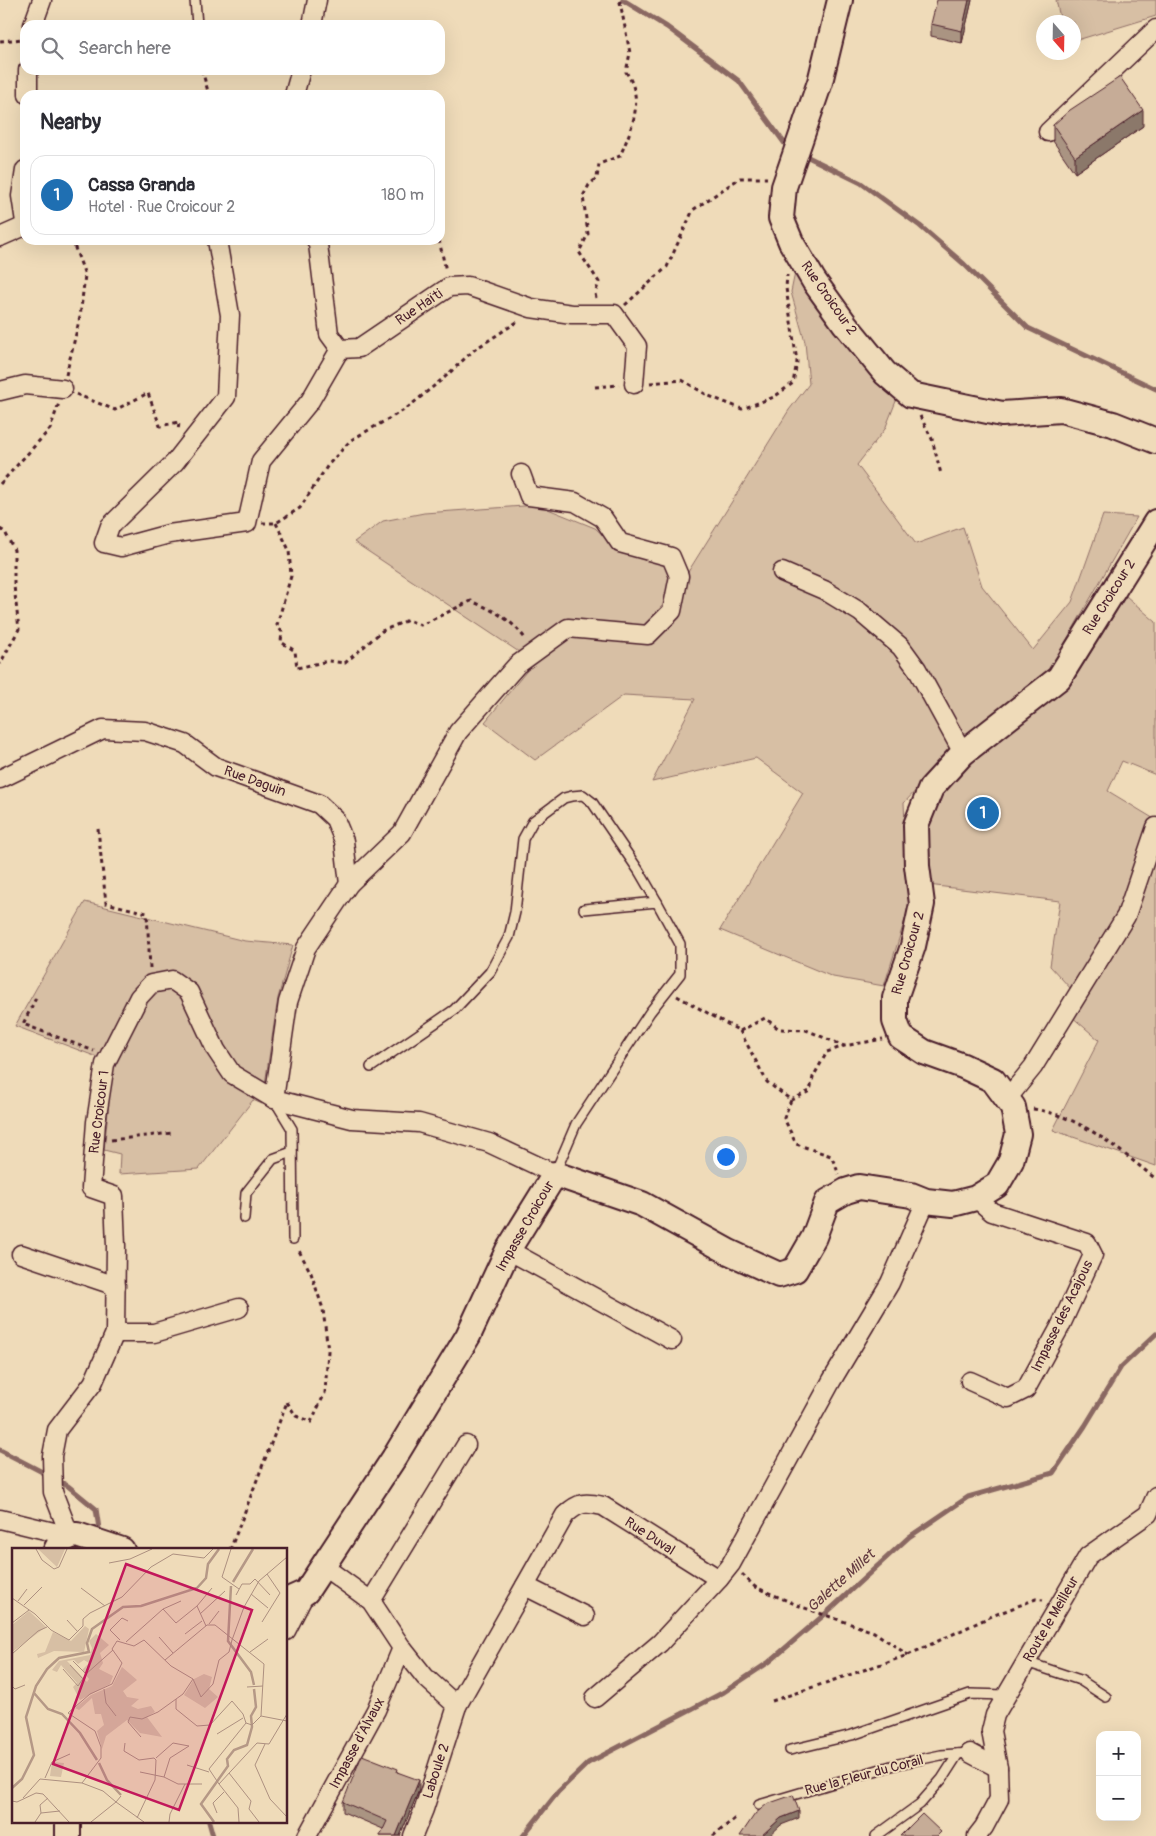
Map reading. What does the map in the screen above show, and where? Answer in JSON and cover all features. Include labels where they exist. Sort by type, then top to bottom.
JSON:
[{"type":"street","points":[[35,20],[42,0]]},
{"type":"street","points":[[313,20],[317,0]]},
{"type":"street","name":"Rue Croicour 2","points":[[840,0],[820,82],[784,187],[780,218],[791,242],[814,281],[845,324],[885,373],[910,395],[1002,414],[1061,410],[1113,424],[1156,441]]},
{"type":"street","points":[[1048,132],[1156,29]]},
{"type":"street","points":[[28,75],[28,90]]},
{"type":"street","points":[[295,90],[300,75]]},
{"type":"street","points":[[0,237],[20,227]]},
{"type":"street","points":[[218,245],[230,315],[226,397],[174,462],[110,526],[104,542],[121,547],[169,534],[247,523],[261,461],[310,400],[340,349],[329,334],[318,245]]},
{"type":"street","name":"Rue Haïti","points":[[340,349],[359,348],[449,287],[468,286],[531,308],[572,314],[609,314]]},
{"type":"street","points":[[609,314],[637,346],[634,384]]},
{"type":"street","points":[[0,391],[24,385],[63,389]]},
{"type":"street","points":[[274,1099],[288,1002],[306,948],[349,884],[402,834],[458,732],[517,665],[568,628],[648,635],[672,611],[679,576],[672,557],[620,543],[603,518],[575,502],[529,496],[521,474]]},
{"type":"street","name":"Rue Croicour 2","points":[[901,1037],[895,1021],[894,998],[913,946],[922,904],[917,866],[916,825],[931,788],[964,753],[1059,678],[1156,522]]},
{"type":"street","points":[[782,572],[824,590],[860,612],[900,647],[917,670],[964,753]]},
{"type":"street","name":"Rue Daguin","points":[[0,779],[103,729],[145,731],[185,744],[216,767],[319,804],[335,819],[344,841],[349,884]]},
{"type":"street","points":[[1010,1103],[1126,916],[1156,823]]},
{"type":"street","points":[[151,984],[172,980],[189,992],[216,1050],[232,1074],[274,1099],[352,1119],[419,1123],[488,1143],[555,1174],[642,1204],[729,1252],[779,1274],[795,1270],[814,1237],[827,1202],[846,1191],[859,1187],[911,1195],[926,1201],[953,1204],[976,1198],[997,1185],[1011,1161],[1018,1134],[1010,1103],[993,1080],[963,1066],[924,1052],[901,1037]]},
{"type":"street","name":"Rue Croicour 1","points":[[90,1544],[53,1492],[52,1456],[57,1430],[93,1383],[115,1333],[114,1196],[91,1188],[94,1142],[104,1064],[139,997],[151,984]]},
{"type":"street","name":"Impasse Croicour","points":[[296,1596],[323,1566],[394,1458],[468,1336],[508,1250],[555,1174]]},
{"type":"street","name":"Impasse des Acajous","points":[[970,1381],[1008,1398],[1026,1389],[1060,1327],[1093,1255],[1086,1243],[992,1212],[976,1198]]},
{"type":"street","points":[[595,1698],[660,1643],[731,1564],[832,1380],[890,1283],[926,1201]]},
{"type":"street","points":[[508,1250],[672,1340]]},
{"type":"street","points":[[21,1254],[116,1286]]},
{"type":"street","points":[[115,1333],[154,1333],[239,1308]]},
{"type":"street","points":[[371,1601],[466,1445]]},
{"type":"street","name":"Route le Meilleur","points":[[998,1768],[991,1732],[995,1715],[1061,1601],[1088,1556],[1148,1514],[1156,1496]]},
{"type":"street","name":"Rue Duval","points":[[457,1706],[565,1515],[576,1506],[588,1503],[603,1506],[718,1579]]},
{"type":"street","points":[[0,1519],[90,1544]]},
{"type":"street","points":[[323,1566],[371,1601],[402,1648],[426,1677],[457,1706]]},
{"type":"street","points":[[525,1586],[584,1616]]},
{"type":"street","points":[[288,1624],[296,1596]]},
{"type":"street","name":"Impasse d'Alvaux","points":[[307,1836],[376,1710],[402,1648]]},
{"type":"street","name":"Laboule 2","points":[[413,1836],[424,1809],[457,1706]]},
{"type":"street","points":[[964,1754],[998,1768],[999,1799],[977,1836]]},
{"type":"lane","points":[[195,0],[197,20]]},
{"type":"lane","name":"Impasse Croicour","points":[[371,1067],[454,1010],[490,972],[509,938],[515,912],[524,839],[533,821],[564,798],[583,796],[592,802],[639,870],[680,944],[680,974],[650,1012],[576,1124],[555,1174]]},
{"type":"lane","points":[[584,909],[657,902]]},
{"type":"lane","points":[[274,1099],[292,1129],[293,1238]]},
{"type":"lane","points":[[244,1218],[246,1193],[273,1159],[292,1152]]},
{"type":"lane","points":[[1026,1662],[1080,1680],[1106,1697]]},
{"type":"lane","points":[[790,1750],[852,1736],[970,1694],[1006,1696]]},
{"type":"lane","points":[[876,1836],[920,1804],[964,1754]]},
{"type":"lane","name":"Rue la Fleur du Corail","points":[[759,1805],[898,1764],[941,1755],[964,1754]]},
{"type":"path","points":[[616,0],[620,2],[630,53],[626,72],[634,84],[635,120],[620,156],[598,164],[597,178],[583,196],[588,234],[579,252],[599,282],[595,294],[609,314],[667,267],[693,210],[740,178],[788,177]]},
{"type":"path","points":[[0,41],[20,39]]},
{"type":"path","points":[[203,75],[208,90]]},
{"type":"path","points":[[0,484],[50,429],[63,389],[80,317],[85,275],[74,245]]},
{"type":"path","points":[[439,245],[449,287]]},
{"type":"path","points":[[595,387],[682,380],[709,396],[742,409],[774,397],[793,383],[797,362],[786,288],[787,273]]},
{"type":"path","points":[[247,523],[276,523],[300,508],[328,465],[351,440],[406,409],[474,350],[517,323],[531,308]]},
{"type":"path","points":[[63,389],[115,410],[148,393],[160,426],[179,422],[174,462]]},
{"type":"path","points":[[910,395],[932,439],[941,474]]},
{"type":"path","points":[[276,523],[289,550],[291,576],[278,625],[282,632],[281,642],[294,651],[298,668],[328,661],[345,663],[382,631],[408,620],[421,624],[472,601],[498,612],[520,630],[534,652]]},
{"type":"path","points":[[0,529],[5,532],[14,550],[14,586],[19,629],[0,664]]},
{"type":"path","points":[[98,829],[106,903],[147,913],[151,984]]},
{"type":"path","points":[[667,991],[740,1031],[767,1082],[791,1100]]},
{"type":"path","points":[[36,998],[23,1024],[109,1057]]},
{"type":"path","points":[[740,1031],[765,1018],[779,1029],[806,1030],[844,1046]]},
{"type":"path","points":[[846,1191],[831,1156],[796,1144],[784,1118],[791,1100],[810,1091],[813,1077],[827,1052],[844,1046],[901,1037]]},
{"type":"path","points":[[1010,1103],[1048,1111],[1094,1130],[1156,1179]]},
{"type":"path","points":[[94,1142],[172,1133]]},
{"type":"path","points":[[231,1548],[287,1402],[296,1416],[311,1422],[325,1393],[328,1352],[322,1309],[311,1273],[293,1238]]},
{"type":"path","points":[[731,1564],[755,1587],[802,1607],[874,1632],[908,1655]]},
{"type":"path","points":[[772,1701],[908,1655],[992,1616],[1036,1599],[1061,1601]]},
{"type":"path","points":[[713,1836],[738,1816]]},
{"type":"shaded area","points":[[1056,0],[1156,0],[1156,16],[1081,39],[1081,15],[1059,15]]},
{"type":"shaded area","points":[[797,263],[898,396],[885,429],[857,465],[916,544],[963,527],[982,586],[1033,650],[1072,602],[1103,515],[1137,517],[1050,669],[949,755],[904,803],[909,907],[884,986],[833,977],[720,930],[803,793],[756,758],[652,782],[695,699],[624,695],[535,760],[485,722],[534,662],[354,542],[383,521],[424,513],[538,505],[595,528],[622,552],[666,563],[688,572],[789,410],[809,384],[805,342],[791,292]]},
{"type":"shaded area","points":[[1126,596],[1156,622],[1156,775],[1122,761],[1108,791],[1156,820],[1156,1166],[1053,1130],[1099,1040],[1071,1016],[1082,1001],[1050,966],[1060,901],[928,885],[927,816],[953,778],[1071,684]]},
{"type":"shaded area","points":[[85,902],[245,941],[293,945],[278,998],[262,1104],[253,1100],[199,1169],[119,1174],[120,1154],[104,1150],[113,1063],[15,1026]]},
{"type":"building","points":[[937,0],[969,0],[962,31],[931,24]]},
{"type":"building","points":[[1120,77],[1143,110],[1075,157],[1053,125],[1070,110]]},
{"type":"building","points":[[362,1755],[398,1769],[397,1772],[419,1780],[396,1836],[380,1836],[387,1821],[343,1802]]},
{"type":"building","points":[[793,1795],[799,1811],[781,1818],[761,1836],[740,1836],[755,1814],[767,1804]]},
{"type":"building","points":[[922,1814],[941,1832],[937,1836],[900,1836]]},
{"type":"waterway","points":[[623,0],[667,27],[739,81],[785,144]]},
{"type":"waterway","points":[[804,155],[861,183],[920,226],[964,264],[1028,328],[1156,389]]},
{"type":"waterway","name":"Galette Millet","points":[[523,1836],[558,1792],[588,1763],[724,1692],[769,1662],[824,1615],[909,1537],[968,1497],[1053,1473],[1085,1426],[1121,1367],[1156,1334]]},
{"type":"waterway","points":[[0,1450],[48,1475]]},
{"type":"waterway","points":[[55,1479],[68,1486],[96,1509],[100,1535]]},
{"type":"waterway","points":[[210,1824],[213,1836]]},
{"type":"place","name":"Cassa Granda","points":[[983,813]]}]
